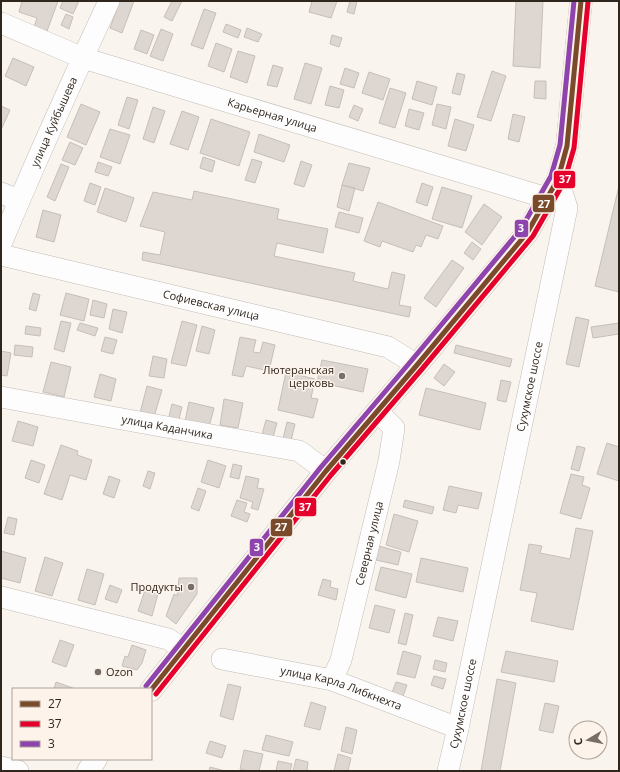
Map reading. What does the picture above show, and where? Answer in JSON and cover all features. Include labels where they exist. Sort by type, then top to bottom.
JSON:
[{"type":"highway","points":[[152,689],[326,471],[527,233],[558,179],[566,146],[581,1]]},
{"type":"highway","points":[[88,771],[95,760]]},
{"type":"street","name":"улица Куйбышева","points":[[1,244],[10,197],[83,58],[110,1]]},
{"type":"street","name":"Карьерная улица","points":[[1,23],[83,58],[547,198]]},
{"type":"street","name":"Сухумское шоссе","points":[[448,771],[567,208],[558,179]]},
{"type":"street","name":"Софиевская улица","points":[[1,255],[388,347],[417,365]]},
{"type":"street","name":"улица Каданчика","points":[[1,397],[299,450],[326,471]]},
{"type":"street","name":"Северная улица","points":[[332,680],[341,660],[389,461],[394,428],[377,411]]},
{"type":"street","points":[[1,597],[168,638],[184,649]]},
{"type":"street","name":"улица Карла Либкнехта","points":[[222,659],[332,680],[458,728]]},
{"type":"street","points":[[1,767],[18,771]]},
{"type":"building","points":[[22,1],[58,1],[47,31],[34,27],[37,18],[19,12]]},
{"type":"building","points":[[63,1],[79,1],[73,14],[60,8]]},
{"type":"building","points":[[120,1],[134,1],[122,33],[110,28]]},
{"type":"building","points":[[172,1],[182,1],[172,21],[164,17]]},
{"type":"building","points":[[312,1],[337,1],[331,18],[309,12]]},
{"type":"building","points":[[350,1],[357,1],[354,14],[347,12]]},
{"type":"building","points":[[516,1],[543,1],[540,68],[513,66]]},
{"type":"building","points":[[204,9],[216,13],[203,49],[191,45]]},
{"type":"building","points":[[66,14],[73,17],[69,29],[61,25]]},
{"type":"building","points":[[226,24],[241,30],[238,38],[223,32]]},
{"type":"building","points":[[247,28],[262,34],[258,42],[244,37]]},
{"type":"building","points":[[161,29],[173,34],[163,61],[150,56]]},
{"type":"building","points":[[141,30],[154,35],[147,54],[134,49]]},
{"type":"building","points":[[332,35],[342,38],[339,47],[330,44]]},
{"type":"building","points":[[216,43],[232,49],[224,72],[208,66]]},
{"type":"building","points":[[238,51],[255,56],[247,83],[230,77]]},
{"type":"building","points":[[13,58],[34,67],[26,86],[5,76]]},
{"type":"building","points":[[305,63],[322,68],[311,104],[294,99]]},
{"type":"building","points":[[273,65],[283,68],[277,87],[267,85]]},
{"type":"building","points":[[345,68],[359,73],[354,88],[340,84]]},
{"type":"building","points":[[492,71],[506,76],[491,121],[477,117]]},
{"type":"building","points":[[369,72],[390,79],[383,100],[362,93]]},
{"type":"building","points":[[457,73],[465,75],[460,95],[452,93]]},
{"type":"building","points":[[417,81],[437,87],[432,105],[412,99]]},
{"type":"building","points":[[535,81],[546,81],[546,99],[534,98]]},
{"type":"building","points":[[330,86],[344,90],[339,108],[325,105]]},
{"type":"building","points":[[390,88],[406,93],[395,128],[379,123]]},
{"type":"building","points":[[127,97],[138,100],[129,129],[118,125]]},
{"type":"building","points":[[81,104],[100,112],[86,145],[67,137]]},
{"type":"building","points":[[437,104],[451,107],[446,129],[432,125]]},
{"type":"building","points":[[354,105],[363,109],[358,121],[349,117]]},
{"type":"building","points":[[1,106],[10,110],[1,130]]},
{"type":"building","points":[[153,107],[165,111],[154,143],[143,139]]},
{"type":"building","points":[[409,109],[424,113],[419,130],[405,126]]},
{"type":"building","points":[[182,111],[199,117],[188,150],[170,144]]},
{"type":"building","points":[[513,114],[525,117],[519,142],[508,139]]},
{"type":"building","points":[[211,119],[250,132],[239,166],[200,153]]},
{"type":"building","points":[[455,119],[474,125],[466,151],[448,146]]},
{"type":"building","points":[[110,129],[130,135],[120,164],[100,157]]},
{"type":"building","points":[[259,134],[290,145],[284,162],[254,152]]},
{"type":"building","points":[[70,142],[83,148],[75,165],[62,160]]},
{"type":"building","points":[[203,157],[215,161],[212,172],[200,168]]},
{"type":"building","points":[[252,159],[262,162],[255,183],[245,180]]},
{"type":"building","points":[[301,161],[312,165],[304,187],[294,184]]},
{"type":"building","points":[[98,162],[112,167],[108,176],[95,172]]},
{"type":"building","points":[[349,163],[370,168],[363,191],[342,185]]},
{"type":"building","points":[[61,164],[69,167],[55,201],[47,197]]},
{"type":"building","points":[[90,183],[101,187],[95,205],[84,201]]},
{"type":"building","points":[[422,183],[433,187],[427,206],[416,202]]},
{"type":"building","points":[[342,185],[355,188],[349,211],[337,207]]},
{"type":"building","points":[[619,186],[619,292],[595,286]]},
{"type":"building","points":[[442,187],[472,196],[462,228],[432,219]]},
{"type":"building","points":[[105,188],[134,198],[126,222],[97,212]]},
{"type":"building","points":[[194,191],[279,209],[277,219],[328,229],[323,253],[277,243],[274,256],[355,273],[353,281],[388,289],[392,272],[405,275],[399,305],[411,307],[409,317],[142,260],[143,252],[160,255],[165,232],[140,226],[153,192],[192,200]]},
{"type":"building","points":[[378,202],[443,226],[438,239],[426,235],[421,247],[416,245],[413,252],[382,241],[380,247],[364,241]]},
{"type":"building","points":[[484,204],[502,217],[482,245],[465,232]]},
{"type":"building","points":[[43,210],[61,215],[54,242],[36,237]]},
{"type":"building","points":[[339,212],[363,218],[359,233],[335,227]]},
{"type":"building","points":[[472,242],[481,249],[473,260],[464,253]]},
{"type":"building","points":[[452,260],[464,268],[436,307],[424,298]]},
{"type":"building","points":[[33,293],[40,295],[36,311],[29,309]]},
{"type":"building","points":[[66,293],[89,299],[84,321],[60,315]]},
{"type":"building","points":[[93,300],[107,304],[104,318],[90,315]]},
{"type":"building","points":[[113,309],[127,312],[122,333],[109,329]]},
{"type":"building","points":[[576,317],[589,320],[579,367],[566,364]]},
{"type":"building","points":[[61,321],[71,323],[64,352],[54,349]]},
{"type":"building","points":[[182,321],[197,325],[186,366],[171,363]]},
{"type":"building","points":[[80,323],[98,328],[95,336],[77,330]]},
{"type":"building","points":[[619,323],[619,334],[593,338],[591,327]]},
{"type":"building","points":[[26,326],[41,328],[40,336],[25,334]]},
{"type":"building","points":[[202,326],[215,330],[209,354],[196,351]]},
{"type":"building","points":[[105,337],[117,340],[113,354],[101,351]]},
{"type":"building","points":[[240,337],[256,340],[253,352],[260,353],[263,342],[275,345],[269,371],[246,366],[243,377],[232,375]]},
{"type":"building","points":[[15,345],[33,347],[32,357],[14,355]]},
{"type":"building","points":[[456,345],[512,359],[510,367],[454,353]]},
{"type":"building","points":[[1,351],[11,353],[7,376],[1,375]]},
{"type":"building","points":[[153,356],[167,359],[164,378],[149,376]]},
{"type":"building","name":"Лютеранская церковь","points":[[322,360],[368,369],[363,392],[317,382]]},
{"type":"building","points":[[51,362],[71,367],[64,397],[43,392]]},
{"type":"building","points":[[444,364],[455,372],[444,386],[434,378]]},
{"type":"building","points":[[286,372],[315,379],[311,398],[318,399],[313,418],[278,410]]},
{"type":"building","points":[[100,374],[116,379],[111,401],[94,397]]},
{"type":"building","points":[[501,380],[511,382],[506,402],[497,400]]},
{"type":"building","points":[[147,386],[162,390],[154,417],[140,413]]},
{"type":"building","points":[[426,388],[486,403],[480,430],[419,415]]},
{"type":"building","points":[[224,399],[243,403],[238,428],[220,425]]},
{"type":"building","points":[[189,402],[214,408],[209,427],[185,421]]},
{"type":"building","points":[[172,404],[182,407],[177,427],[167,425]]},
{"type":"building","points":[[266,420],[277,423],[272,441],[261,438]]},
{"type":"building","points":[[18,421],[38,427],[33,446],[12,441]]},
{"type":"building","points":[[287,422],[295,424],[290,445],[282,443]]},
{"type":"building","points":[[607,443],[619,447],[619,481],[597,474]]},
{"type":"building","points":[[61,445],[78,451],[77,455],[92,460],[86,480],[70,475],[62,500],[44,494]]},
{"type":"building","points":[[577,446],[585,448],[579,471],[571,469]]},
{"type":"building","points":[[31,460],[45,465],[39,483],[25,478]]},
{"type":"building","points":[[208,460],[226,466],[219,488],[201,482]]},
{"type":"building","points":[[233,464],[242,466],[239,479],[230,477]]},
{"type":"building","points":[[148,471],[155,473],[150,489],[143,486]]},
{"type":"building","points":[[571,474],[584,477],[582,485],[590,488],[581,519],[560,513]]},
{"type":"building","points":[[109,476],[120,480],[114,498],[103,494]]},
{"type":"building","points":[[246,476],[259,479],[257,488],[264,489],[258,510],[251,508],[253,502],[240,498]]},
{"type":"building","points":[[449,486],[482,493],[478,509],[458,505],[456,513],[443,510]]},
{"type":"building","points":[[198,488],[206,491],[199,511],[191,508]]},
{"type":"building","points":[[237,500],[247,503],[244,512],[250,514],[247,522],[231,516]]},
{"type":"building","points":[[405,500],[434,507],[432,514],[403,507]]},
{"type":"building","points":[[394,514],[418,521],[409,552],[386,545]]},
{"type":"building","points":[[8,517],[17,519],[14,535],[4,533]]},
{"type":"building","points":[[576,528],[593,531],[573,630],[531,621],[537,593],[520,590],[529,544],[542,546],[540,553],[570,559]]},
{"type":"building","points":[[375,545],[401,552],[398,565],[372,559]]},
{"type":"building","points":[[1,551],[26,558],[20,583],[1,578]]},
{"type":"building","points":[[45,557],[63,563],[52,596],[35,591]]},
{"type":"building","points":[[421,558],[468,568],[463,592],[416,582]]},
{"type":"building","points":[[381,567],[412,574],[406,598],[375,590]]},
{"type":"building","points":[[87,569],[104,574],[95,605],[78,600]]},
{"type":"building","points":[[179,578],[197,578],[197,594],[176,624],[166,616],[174,594],[177,596]]},
{"type":"building","points":[[323,579],[331,581],[330,587],[338,589],[336,600],[318,595]]},
{"type":"building","points":[[110,585],[122,590],[117,603],[105,599]]},
{"type":"building","points":[[145,590],[158,594],[152,616],[138,611]]},
{"type":"building","points":[[375,605],[395,610],[389,633],[369,628]]},
{"type":"building","points":[[405,613],[413,615],[406,645],[398,643]]},
{"type":"building","points":[[438,617],[458,621],[453,641],[433,636]]},
{"type":"building","points":[[60,640],[74,645],[66,667],[52,662]]},
{"type":"building","points":[[132,645],[146,650],[142,663],[137,670],[122,666],[125,656],[128,657]]},
{"type":"building","points":[[403,651],[421,656],[415,678],[397,674]]},
{"type":"building","points":[[506,651],[558,661],[554,682],[501,672]]},
{"type":"building","points":[[435,660],[447,663],[445,672],[433,669]]},
{"type":"building","points":[[434,676],[446,679],[443,689],[431,685]]},
{"type":"building","points":[[497,679],[516,683],[500,771],[481,771]]},
{"type":"building","points":[[56,682],[73,688],[54,688]]},
{"type":"building","points":[[396,682],[407,685],[401,702],[390,698]]},
{"type":"building","points":[[228,684],[241,687],[233,720],[220,716]]},
{"type":"building","points":[[311,702],[326,707],[320,730],[304,726]]},
{"type":"building","points":[[545,703],[559,706],[553,733],[539,730]]},
{"type":"building","points":[[346,727],[357,730],[352,754],[341,751]]},
{"type":"building","points":[[266,735],[293,742],[289,756],[262,750]]},
{"type":"building","points":[[210,741],[226,746],[222,758],[206,753]]},
{"type":"building","points":[[244,750],[263,754],[259,771],[247,771],[240,769]]},
{"type":"building","points":[[338,754],[351,758],[348,771],[334,771]]},
{"type":"building","points":[[296,759],[308,762],[307,771],[293,771]]},
{"type":"building","points":[[278,761],[292,764],[290,771],[276,771]]},
{"type":"building","points":[[210,767],[225,771],[209,771]]},
{"type":"transit line","name":"3","points":[[146,686],[321,467],[521,229],[551,176],[560,145],[574,1]]},
{"type":"transit line","name":"27","points":[[152,689],[326,471],[527,233],[558,179],[567,146],[581,1]]},
{"type":"transit line","name":"37","points":[[156,694],[331,475],[533,236],[564,182],[574,148],[588,2]]},
{"type":"place","name":"Лютеранская церковь","points":[[342,376]]},
{"type":"place","name":"Продукты","points":[[191,587]]},
{"type":"place","name":"Ozon","points":[[98,672]]}]
